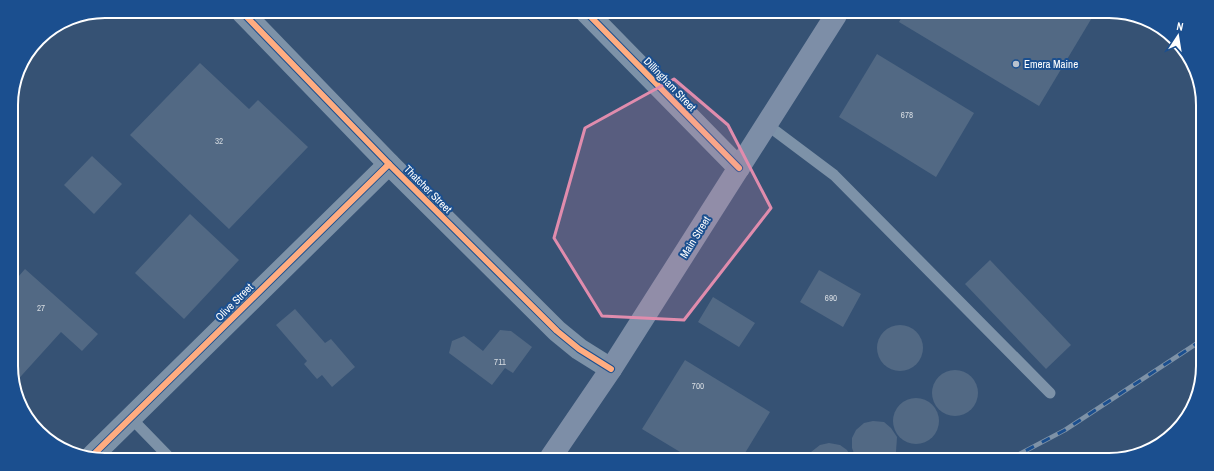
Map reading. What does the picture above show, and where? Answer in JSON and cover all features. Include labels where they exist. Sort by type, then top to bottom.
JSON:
[{"type":"main road","name":"Main Street","points":[[554,453],[611,369],[834,18]]},
{"type":"street","name":"Thatcher Street","points":[[248,18],[389,164],[557,331],[579,349],[611,369]]},
{"type":"street","name":"Dillingham Street","points":[[592,18],[739,168]]},
{"type":"street","name":"Olive Street","points":[[96,452],[389,164]]},
{"type":"lane","points":[[766,124],[834,175],[1050,393]]},
{"type":"lane","points":[[131,418],[165,453]]},
{"type":"highlighted area","points":[[674,79],[728,125],[771,208],[684,320],[602,316],[554,238],[585,128]]},
{"type":"building","name":"Emera Maine","points":[[901,18],[1092,18],[1039,106],[899,22]]},
{"type":"building","points":[[877,54],[974,113],[936,177],[839,117]]},
{"type":"building","points":[[200,63],[249,109],[258,100],[308,147],[229,229],[130,135]]},
{"type":"building","points":[[92,156],[122,184],[94,214],[64,185]]},
{"type":"building","points":[[190,214],[239,260],[184,319],[135,273]]},
{"type":"building","points":[[990,260],[1071,345],[1046,369],[965,284]]},
{"type":"building","points":[[25,269],[98,334],[82,351],[61,332],[19,378],[18,372],[18,277]]},
{"type":"building","points":[[819,270],[861,294],[843,327],[800,302]]},
{"type":"building","points":[[713,297],[755,323],[739,347],[698,322]]},
{"type":"building","points":[[295,309],[325,343],[331,339],[355,367],[332,387],[322,375],[317,379],[304,364],[307,361],[276,325]]},
{"type":"building","points":[[900,325],[913,329],[919,335],[923,348],[919,361],[913,367],[900,371],[887,367],[881,361],[877,348],[881,335],[887,329]]},
{"type":"building","points":[[500,330],[511,331],[532,347],[513,373],[505,368],[492,385],[449,353],[452,341],[464,336],[483,351]]},
{"type":"building","points":[[685,360],[770,412],[745,453],[682,453],[642,429]]},
{"type":"building","points":[[955,370],[968,374],[974,380],[978,393],[974,406],[968,412],[955,416],[942,412],[936,406],[932,393],[936,380],[942,374]]},
{"type":"building","points":[[916,398],[929,402],[935,408],[939,421],[935,434],[929,440],[916,444],[903,440],[897,434],[893,421],[897,408],[903,402]]},
{"type":"building","points":[[873,421],[884,422],[891,428],[897,437],[895,453],[854,453],[852,448],[852,438],[856,430],[864,423]]},
{"type":"building","points":[[829,443],[840,445],[849,453],[810,453],[820,445]]},
{"type":"railway","points":[[1021,453],[1065,430],[1196,344]]},
{"type":"cycle path","points":[[248,18],[389,164],[557,331],[579,349],[611,369]]},
{"type":"cycle path","points":[[592,18],[739,168]]},
{"type":"cycle path","points":[[96,452],[389,164]]},
{"type":"place","name":"Emera Maine","points":[[1016,64]]}]
